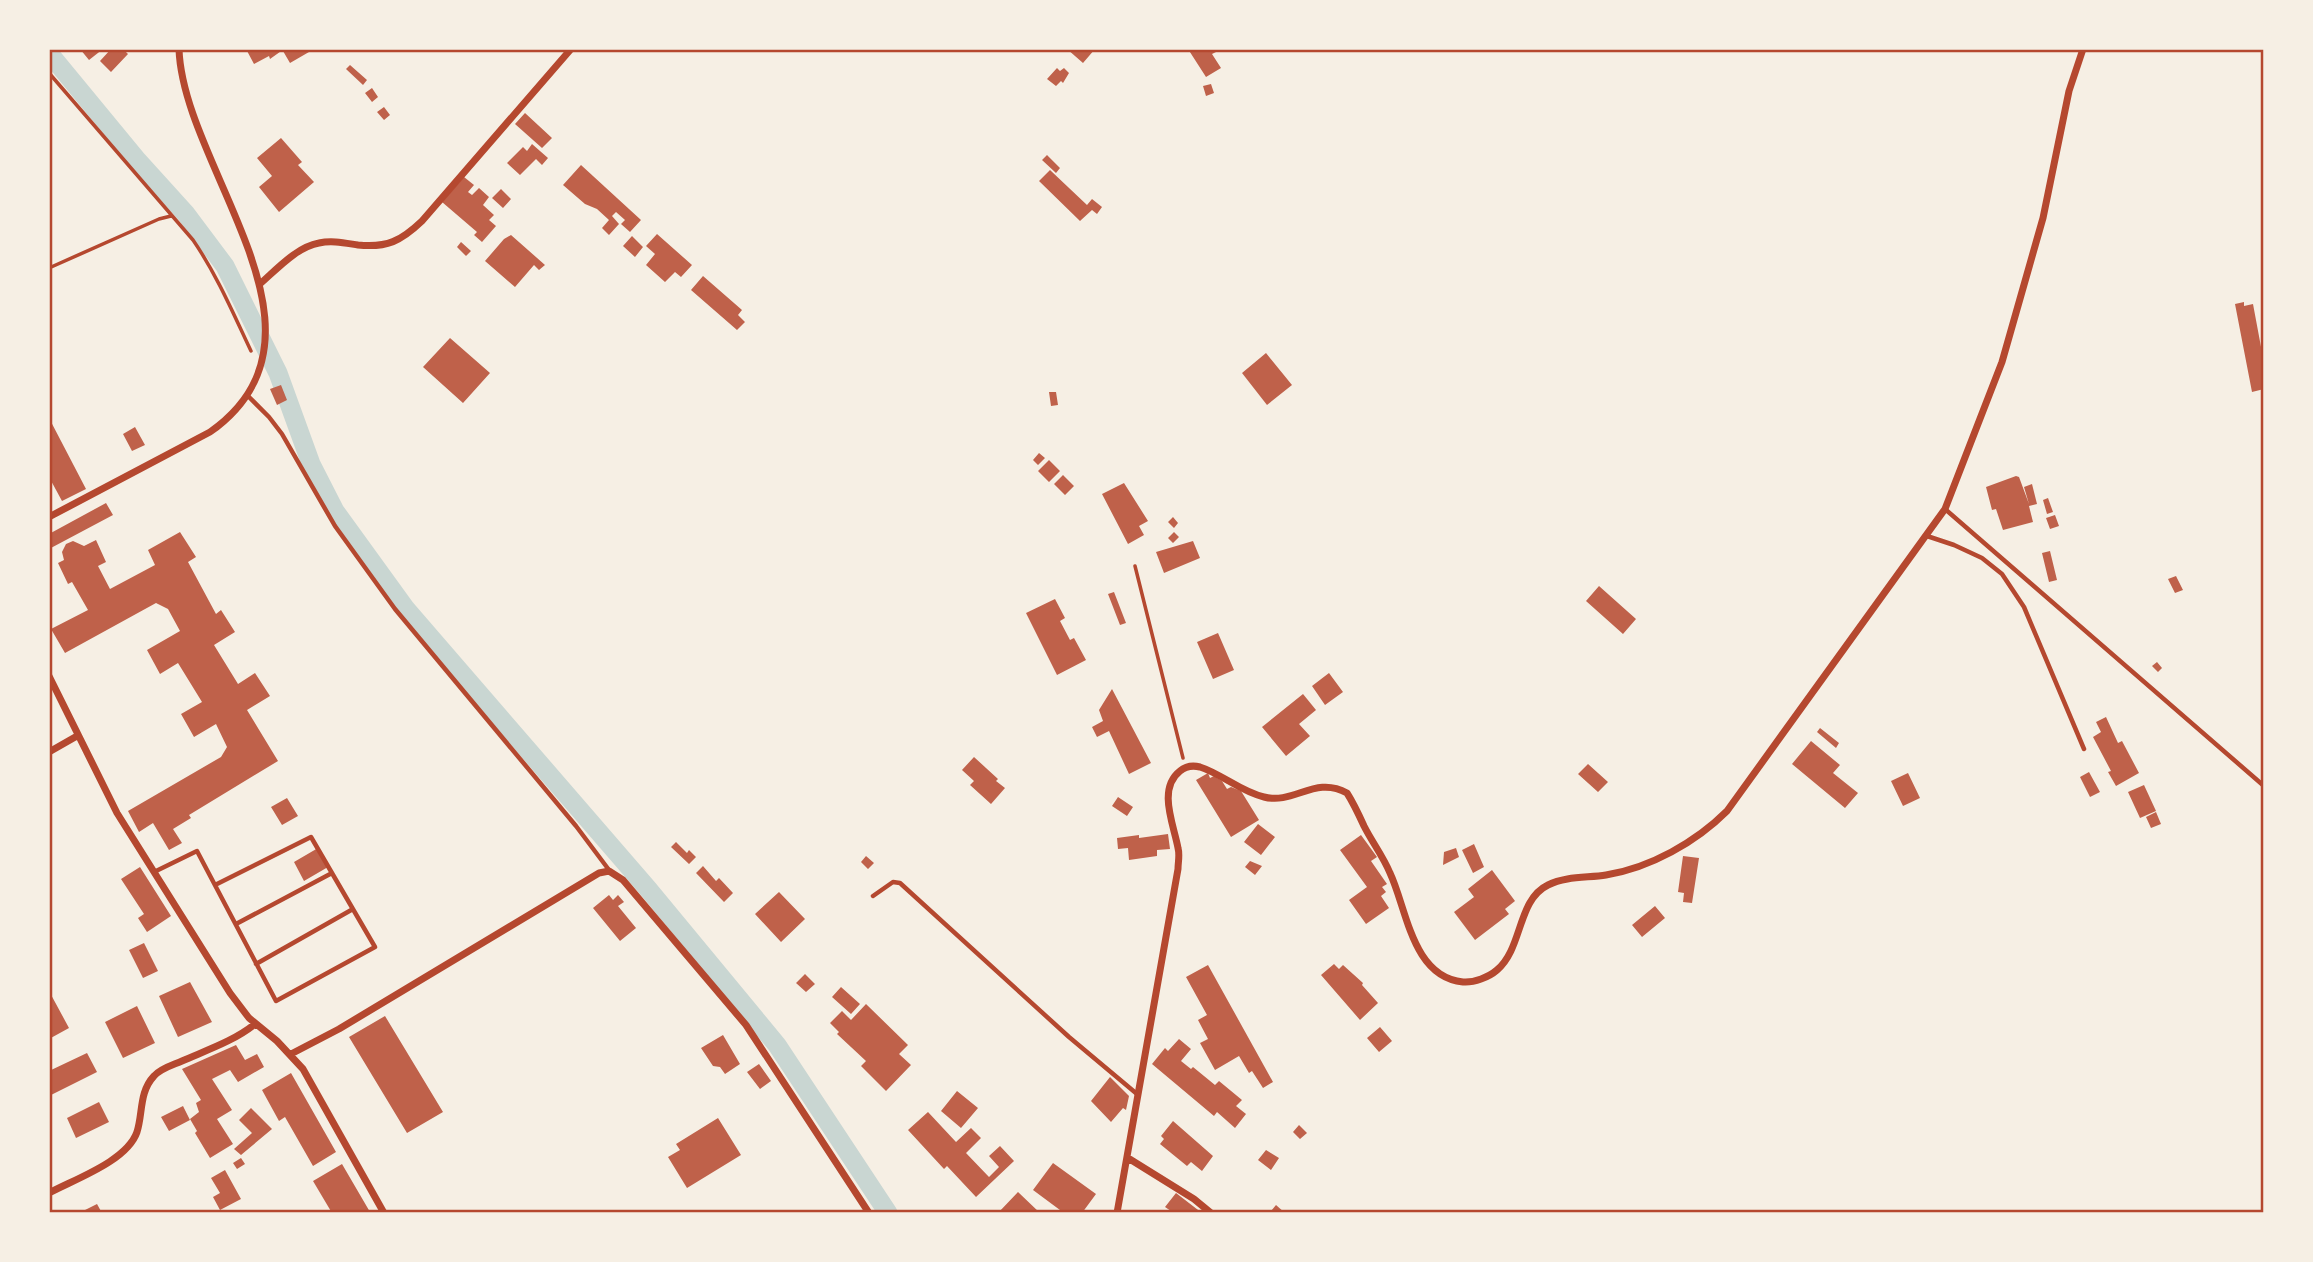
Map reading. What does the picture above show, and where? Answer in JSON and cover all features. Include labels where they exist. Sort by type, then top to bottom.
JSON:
[{"type":"street","points":[[49,517],[210,432],[248,396],[259,373],[265,318],[261,283],[189,102],[179,49]]},
{"type":"street","points":[[261,283],[299,251],[318,243],[337,241],[359,245],[385,245],[405,237],[422,221],[571,49]]},
{"type":"street","points":[[1117,1213],[1178,869],[1179,851],[1168,802],[1169,787],[1174,775],[1184,767],[1196,766],[1223,776],[1265,798],[1281,797],[1323,786],[1335,786],[1348,793],[1390,872],[1416,946],[1427,962],[1440,972],[1455,981],[1469,983],[1497,970],[1516,942],[1528,907],[1547,885],[1562,880],[1629,870],[1690,841],[1712,826],[1727,811],[1945,509],[2002,362],[2043,218],[2069,91],[2083,49]]},
{"type":"street","points":[[49,676],[117,813],[230,993],[255,1024],[291,1054],[303,1069],[384,1213]]},
{"type":"street","points":[[49,752],[77,736]]},
{"type":"street","points":[[291,1054],[339,1029],[599,873],[609,871],[623,880],[746,1025],[869,1213]]},
{"type":"street","points":[[49,1193],[125,1150],[136,1133],[143,1094],[153,1077],[255,1024]]},
{"type":"street","points":[[1128,1158],[1187,1194],[1211,1213]]},
{"type":"lane","points":[[248,396],[282,435],[335,526],[395,609],[568,816],[609,871]]},
{"type":"lane","points":[[1945,509],[2264,786]]},
{"type":"lane","points":[[1926,536],[1982,558],[2002,574],[2024,607],[2084,749]]},
{"type":"lane","points":[[155,872],[197,851],[276,1001],[375,947],[311,837],[215,885]]},
{"type":"lane","points":[[236,924],[332,873]]},
{"type":"lane","points":[[873,896],[893,882],[900,883],[1069,1037],[1139,1095]]},
{"type":"lane","points":[[256,964],[353,909]]},
{"type":"path","points":[[49,73],[193,240],[226,295],[259,373]]},
{"type":"path","points":[[49,268],[170,216]]},
{"type":"path","points":[[1135,566],[1184,767]]},
{"type":"building","points":[[80,49],[103,49],[89,60]]},
{"type":"building","points":[[111,49],[123,49],[128,54],[111,72],[100,61]]},
{"type":"building","points":[[246,49],[284,49],[270,59],[269,56],[254,64]]},
{"type":"building","points":[[307,49],[309,52],[290,63],[283,51]]},
{"type":"building","points":[[1067,49],[1095,49],[1083,63]]},
{"type":"building","points":[[1188,49],[1213,49],[1216,52],[1212,54],[1221,68],[1206,77]]},
{"type":"building","points":[[350,65],[367,80],[363,85],[346,69]]},
{"type":"building","points":[[1057,68],[1060,71],[1064,68],[1069,73],[1063,83],[1061,81],[1056,86],[1047,79]]},
{"type":"building","points":[[1211,84],[1214,93],[1206,96],[1203,86]]},
{"type":"building","points":[[372,88],[378,97],[372,102],[365,93]]},
{"type":"building","points":[[384,107],[390,115],[384,120],[377,112]]},
{"type":"building","points":[[525,113],[552,138],[542,148],[515,124]]},
{"type":"building","points":[[281,138],[302,162],[298,165],[314,182],[279,212],[259,187],[272,176],[257,158]]},
{"type":"building","points":[[532,144],[548,158],[542,165],[536,159],[520,175],[507,163],[523,147],[527,151]]},
{"type":"building","points":[[1047,155],[1060,168],[1056,173],[1042,160]]},
{"type":"building","points":[[581,165],[641,220],[630,232],[621,224],[625,220],[616,212],[612,216],[619,224],[609,235],[602,228],[609,220],[563,185]]},
{"type":"building","points":[[1050,170],[1087,205],[1092,199],[1102,207],[1097,214],[1092,210],[1080,221],[1039,181]]},
{"type":"building","points":[[464,177],[474,185],[468,192],[472,195],[479,188],[489,197],[483,205],[494,215],[489,220],[496,226],[482,242],[474,235],[477,232],[442,202]]},
{"type":"building","points":[[501,189],[511,199],[503,208],[492,198]]},
{"type":"building","points":[[657,234],[692,265],[681,277],[675,272],[665,282],[646,265],[655,254],[646,246]]},
{"type":"building","points":[[511,235],[545,265],[539,270],[534,265],[515,287],[485,261],[504,239]]},
{"type":"building","points":[[632,236],[643,247],[635,257],[623,246]]},
{"type":"building","points":[[461,242],[471,251],[466,256],[457,247]]},
{"type":"building","points":[[703,276],[742,310],[738,315],[745,322],[737,330],[691,290]]},
{"type":"building","points":[[2244,302],[2244,306],[2253,304],[2264,363],[2264,389],[2252,392],[2235,304]]},
{"type":"building","points":[[450,338],[490,373],[463,403],[423,367]]},
{"type":"building","points":[[1266,353],[1292,385],[1267,405],[1242,373]]},
{"type":"building","points":[[281,385],[287,400],[277,405],[270,389]]},
{"type":"building","points":[[1049,392],[1056,392],[1058,405],[1051,406]]},
{"type":"building","points":[[49,418],[86,489],[62,501],[49,477]]},
{"type":"building","points":[[135,427],[145,445],[132,451],[123,434]]},
{"type":"building","points":[[1039,453],[1045,458],[1038,465],[1033,460]]},
{"type":"building","points":[[1049,460],[1060,471],[1049,482],[1038,471]]},
{"type":"building","points":[[1063,475],[1074,486],[1065,495],[1054,484]]},
{"type":"building","points":[[2019,477],[2029,504],[2024,487],[2032,484],[2037,504],[2029,506],[2033,522],[2003,530],[1996,509],[1992,510],[1986,487]]},
{"type":"building","points":[[1124,483],[1148,521],[1139,526],[1144,535],[1128,544],[1102,494]]},
{"type":"building","points":[[2048,498],[2053,512],[2047,514],[2043,500]]},
{"type":"building","points":[[106,503],[113,515],[49,549],[49,534]]},
{"type":"building","points":[[2055,515],[2059,526],[2050,529],[2046,518]]},
{"type":"building","points":[[1173,517],[1178,523],[1174,528],[1168,522]]},
{"type":"building","points":[[180,532],[196,557],[188,562],[216,614],[221,610],[235,632],[214,645],[238,684],[255,673],[270,696],[247,710],[278,761],[189,815],[191,818],[173,829],[182,843],[169,850],[153,823],[139,832],[128,811],[221,757],[227,747],[216,724],[194,737],[181,714],[202,702],[178,663],[160,674],[147,650],[180,631],[168,609],[156,603],[65,653],[51,629],[88,610],[72,582],[68,584],[58,563],[64,560],[62,552],[66,544],[73,541],[84,546],[96,540],[106,562],[98,566],[110,589],[155,565],[148,550]]},
{"type":"building","points":[[1174,532],[1179,537],[1173,543],[1168,538]]},
{"type":"building","points":[[1193,541],[1200,558],[1164,573],[1156,552]]},
{"type":"building","points":[[2050,551],[2057,580],[2049,582],[2042,553]]},
{"type":"building","points":[[2176,576],[2183,590],[2175,593],[2168,579]]},
{"type":"building","points":[[1599,586],[1636,619],[1623,634],[1586,601]]},
{"type":"building","points":[[1114,592],[1126,623],[1120,625],[1108,594]]},
{"type":"building","points":[[1055,599],[1065,618],[1060,621],[1070,640],[1074,638],[1086,660],[1057,675],[1026,613]]},
{"type":"building","points":[[1218,633],[1234,670],[1213,679],[1197,642]]},
{"type":"building","points":[[2157,662],[2162,668],[2158,672],[2152,666]]},
{"type":"building","points":[[1329,673],[1343,692],[1325,705],[1312,686]]},
{"type":"building","points":[[1112,689],[1151,763],[1129,774],[1109,731],[1097,737],[1092,727],[1103,721],[1099,710]]},
{"type":"building","points":[[1303,694],[1316,710],[1299,724],[1310,736],[1286,756],[1262,727]]},
{"type":"building","points":[[2106,717],[2118,743],[2122,741],[2139,773],[2116,786],[2093,737],[2101,732],[2096,722]]},
{"type":"building","points":[[1820,728],[1839,743],[1836,748],[1817,732]]},
{"type":"building","points":[[1811,741],[1840,765],[1833,773],[1858,793],[1845,808],[1792,764]]},
{"type":"building","points":[[974,757],[1005,788],[991,804],[970,785],[974,781],[962,770]]},
{"type":"building","points":[[1588,764],[1608,782],[1598,792],[1578,774]]},
{"type":"building","points":[[2089,772],[2100,792],[2090,797],[2080,777]]},
{"type":"building","points":[[1208,773],[1210,778],[1214,776],[1222,781],[1227,789],[1231,787],[1241,791],[1259,820],[1231,837],[1196,780]]},
{"type":"building","points":[[1908,773],[1920,798],[1903,806],[1891,781]]},
{"type":"building","points":[[2144,785],[2156,811],[2140,818],[2128,792]]},
{"type":"building","points":[[1118,797],[1133,807],[1127,816],[1112,806]]},
{"type":"building","points":[[287,798],[298,816],[282,825],[271,807]]},
{"type":"building","points":[[2156,812],[2161,824],[2151,828],[2146,817]]},
{"type":"building","points":[[1258,824],[1275,837],[1261,855],[1244,842]]},
{"type":"building","points":[[1168,834],[1170,849],[1157,850],[1157,856],[1129,860],[1128,848],[1118,849],[1117,838]]},
{"type":"building","points":[[1361,835],[1377,857],[1371,861],[1387,884],[1382,887],[1386,892],[1381,896],[1389,908],[1366,924],[1349,900],[1367,887],[1340,850]]},
{"type":"building","points":[[676,842],[687,853],[689,850],[696,857],[689,864],[671,847]]},
{"type":"building","points":[[1474,844],[1484,867],[1473,873],[1462,850]]},
{"type":"building","points":[[318,848],[328,867],[304,881],[294,862]]},
{"type":"building","points":[[1456,848],[1459,857],[1443,865],[1444,852]]},
{"type":"building","points":[[866,856],[874,863],[868,869],[861,862]]},
{"type":"building","points":[[1683,856],[1699,858],[1692,903],[1683,902],[1684,893],[1678,892]]},
{"type":"building","points":[[1250,861],[1262,866],[1255,875],[1245,867]]},
{"type":"building","points":[[703,866],[716,881],[719,878],[733,893],[724,902],[696,873]]},
{"type":"building","points":[[140,867],[171,916],[147,932],[138,918],[144,914],[121,879]]},
{"type":"building","points":[[1492,870],[1515,901],[1505,909],[1509,914],[1475,940],[1454,912],[1474,897],[1468,889]]},
{"type":"building","points":[[779,892],[805,919],[781,942],[755,914]]},
{"type":"building","points":[[609,895],[613,900],[618,895],[624,902],[618,906],[636,928],[620,941],[593,908]]},
{"type":"building","points":[[1655,906],[1665,918],[1642,937],[1632,925]]},
{"type":"building","points":[[144,943],[158,971],[143,978],[129,950]]},
{"type":"building","points":[[1334,964],[1339,969],[1343,965],[1363,983],[1378,1003],[1360,1020],[1321,975]]},
{"type":"building","points":[[1208,965],[1273,1082],[1263,1088],[1252,1071],[1249,1073],[1239,1056],[1215,1070],[1200,1043],[1208,1039],[1198,1020],[1207,1015],[1186,977]]},
{"type":"building","points":[[805,974],[815,984],[806,992],[796,983]]},
{"type":"building","points":[[190,982],[212,1022],[178,1037],[159,996]]},
{"type":"building","points":[[841,987],[860,1004],[851,1014],[832,997]]},
{"type":"building","points":[[49,991],[69,1028],[49,1039]]},
{"type":"building","points":[[866,1004],[908,1045],[899,1054],[911,1065],[886,1091],[861,1066],[866,1061],[837,1034],[839,1032],[830,1023],[842,1011],[851,1020]]},
{"type":"building","points":[[137,1006],[155,1043],[123,1058],[105,1022]]},
{"type":"building","points":[[385,1016],[443,1112],[407,1133],[349,1037]]},
{"type":"building","points":[[1380,1027],[1392,1041],[1379,1052],[1367,1038]]},
{"type":"building","points":[[723,1035],[740,1064],[725,1074],[720,1067],[713,1066],[701,1048]]},
{"type":"building","points":[[1179,1039],[1191,1049],[1181,1061],[1215,1085],[1219,1081],[1242,1100],[1236,1106],[1246,1114],[1235,1128],[1217,1112],[1214,1116],[1152,1064],[1165,1048],[1168,1051]]},
{"type":"building","points":[[236,1045],[245,1060],[257,1054],[264,1067],[238,1082],[230,1070],[212,1079],[232,1110],[217,1119],[233,1144],[210,1158],[190,1119],[199,1112],[196,1103],[201,1100],[182,1069]]},
{"type":"building","points":[[87,1053],[97,1072],[49,1096],[49,1071]]},
{"type":"building","points":[[759,1064],[771,1081],[760,1089],[747,1072]]},
{"type":"building","points":[[291,1073],[336,1152],[313,1166],[285,1117],[279,1121],[262,1090]]},
{"type":"building","points":[[1110,1077],[1129,1096],[1126,1110],[1123,1108],[1111,1122],[1091,1101]]},
{"type":"building","points":[[957,1091],[978,1108],[961,1128],[941,1111]]},
{"type":"building","points":[[99,1102],[109,1122],[76,1138],[67,1118]]},
{"type":"building","points":[[183,1106],[190,1120],[169,1131],[161,1117]]},
{"type":"building","points":[[251,1108],[272,1129],[241,1155],[234,1149],[252,1133],[239,1120]]},
{"type":"building","points":[[928,1112],[956,1142],[971,1128],[981,1138],[966,1153],[989,1177],[999,1167],[989,1156],[1000,1146],[1014,1161],[976,1197],[947,1166],[944,1169],[908,1130]]},
{"type":"building","points":[[718,1118],[741,1155],[687,1188],[668,1157],[680,1150],[676,1144]]},
{"type":"building","points":[[1173,1121],[1213,1156],[1202,1171],[1191,1162],[1187,1166],[1160,1144],[1164,1139],[1161,1136]]},
{"type":"building","points":[[1299,1125],[1307,1133],[1300,1139],[1293,1132]]},
{"type":"building","points":[[1266,1150],[1279,1158],[1271,1170],[1258,1160]]},
{"type":"building","points":[[241,1158],[245,1164],[237,1169],[233,1163]]},
{"type":"building","points":[[1053,1163],[1096,1194],[1082,1213],[1064,1213],[1033,1190]]},
{"type":"building","points":[[342,1164],[370,1212],[332,1213],[313,1181]]},
{"type":"building","points":[[225,1170],[241,1199],[220,1210],[213,1197],[220,1193],[211,1178]]},
{"type":"building","points":[[1018,1192],[1040,1213],[998,1213]]},
{"type":"building","points":[[1176,1193],[1202,1213],[1174,1213],[1165,1207]]},
{"type":"building","points":[[97,1204],[102,1213],[79,1213]]},
{"type":"building","points":[[1276,1205],[1285,1213],[1273,1213],[1271,1211]]},
{"type":"waterway","points":[[49,53],[138,161],[186,214],[225,266],[278,373],[311,464],[335,511],[406,609],[649,890],[777,1045],[888,1213]]}]
